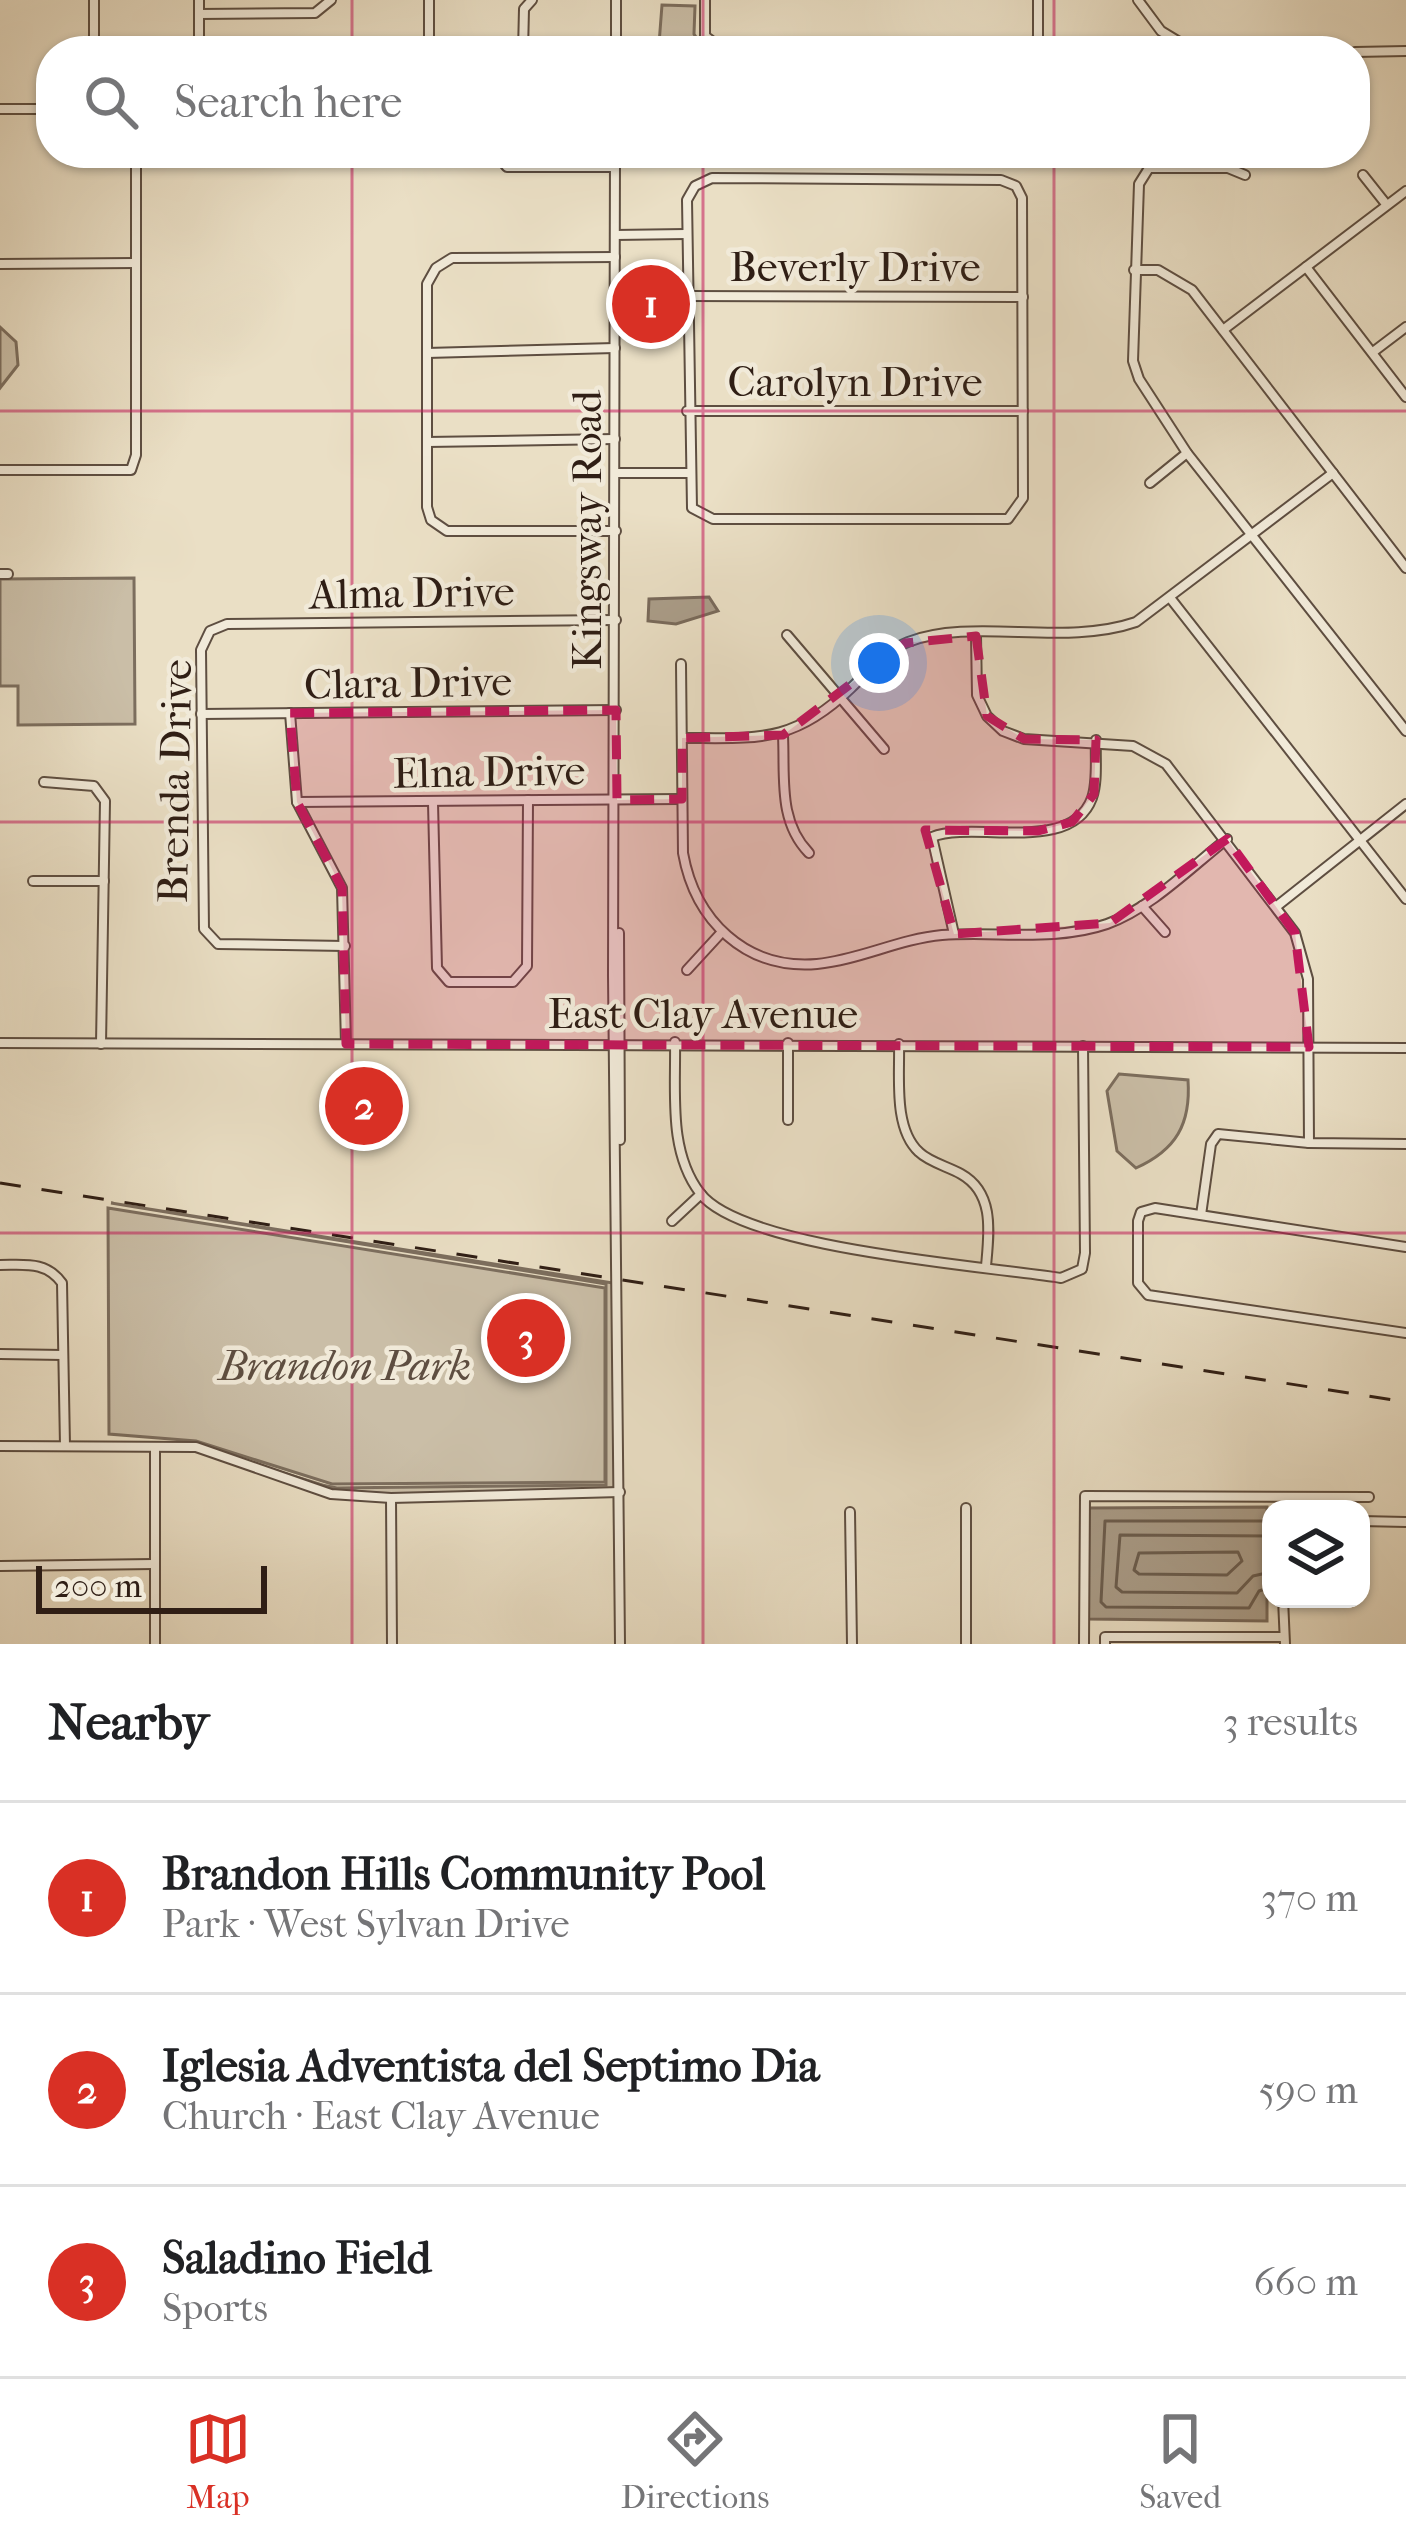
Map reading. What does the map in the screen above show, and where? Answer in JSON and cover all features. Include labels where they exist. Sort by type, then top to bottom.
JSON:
[{"type":"street","points":[[94,0],[94,36]]},
{"type":"street","points":[[199,0],[199,36]]},
{"type":"street","points":[[199,14],[315,13],[331,0]]},
{"type":"street","points":[[429,0],[429,36]]},
{"type":"street","points":[[523,36],[524,9],[532,0]]},
{"type":"street","points":[[616,0],[616,36]]},
{"type":"street","points":[[705,0],[705,36]]},
{"type":"street","points":[[1037,36],[1038,0]]},
{"type":"street","points":[[1138,0],[1169,36]]},
{"type":"street","points":[[1370,52],[1406,51]]},
{"type":"street","points":[[0,109],[36,109]]},
{"type":"street","points":[[0,470],[130,470],[136,455],[136,168]]},
{"type":"street","name":"Kingsway Road","points":[[615,168],[620,1644]]},
{"type":"street","points":[[1245,175],[1228,168],[1149,168],[1138,184],[1133,361],[1187,453],[1406,731]]},
{"type":"street","points":[[1363,175],[1386,204]]},
{"type":"street","points":[[712,178],[1001,180],[1016,186],[1022,198],[1023,297],[1019,509],[1008,519],[713,519],[692,508],[686,234],[687,200],[695,186],[712,178]]},
{"type":"street","points":[[1223,330],[1406,191]]},
{"type":"street","points":[[615,235],[686,234]]},
{"type":"street","points":[[615,257],[452,258],[436,268],[427,284],[427,442],[431,520],[447,531],[616,531]]},
{"type":"street","points":[[0,264],[136,263]]},
{"type":"street","points":[[1306,267],[1406,397]]},
{"type":"street","points":[[1134,270],[1158,270],[1180,280],[1406,568]]},
{"type":"street","name":"Beverly Drive","points":[[687,296],[1023,297]]},
{"type":"street","points":[[1373,352],[1406,327]]},
{"type":"street","points":[[427,353],[615,348]]},
{"type":"street","name":"Carolyn Drive","points":[[687,411],[1023,411]]},
{"type":"street","points":[[427,442],[615,439]]},
{"type":"street","points":[[1150,483],[1187,453]]},
{"type":"street","points":[[616,473],[688,473]]},
{"type":"street","points":[[682,738],[783,735],[814,722],[905,643],[932,636],[1103,634],[1136,622],[1333,473]]},
{"type":"street","points":[[1171,598],[1406,899]]},
{"type":"street","name":"Alma Drive","points":[[210,632],[227,624],[616,620]]},
{"type":"street","name":"Brenda Drive","points":[[210,632],[201,650],[204,929],[218,944],[345,946]]},
{"type":"street","points":[[787,635],[884,749]]},
{"type":"street","points":[[976,635],[977,695],[987,716],[1003,731],[1024,739],[1096,740],[1133,746],[1166,764],[1276,905],[1305,960],[1309,1143]]},
{"type":"street","points":[[681,664],[688,881],[721,933],[751,953],[786,964],[820,964],[908,938],[1073,933],[1110,923],[1142,905],[1227,839]]},
{"type":"street","name":"Clara Drive","points":[[201,714],[616,710]]},
{"type":"street","points":[[290,713],[297,802],[342,887],[346,1044]]},
{"type":"street","points":[[783,735],[786,814],[793,836],[809,853]]},
{"type":"street","points":[[954,934],[932,836],[949,830],[1038,831],[1072,823],[1094,794],[1096,740]]},
{"type":"street","points":[[44,782],[94,786],[105,801],[101,1044]]},
{"type":"street","name":"Elna Drive","points":[[297,802],[682,799]]},
{"type":"street","points":[[434,803],[437,968],[449,982],[478,985],[513,982],[527,966],[528,800]]},
{"type":"street","points":[[1276,905],[1406,804]]},
{"type":"street","points":[[33,881],[104,881]]},
{"type":"street","points":[[1142,905],[1165,932]]},
{"type":"street","points":[[687,970],[721,933]]},
{"type":"street","points":[[676,1042],[677,1138],[700,1194],[714,1208],[767,1233],[1061,1278],[1082,1269],[1083,1046]]},
{"type":"street","name":"East Clay Avenue","points":[[0,1043],[1406,1048]]},
{"type":"street","points":[[788,1043],[788,1120]]},
{"type":"street","points":[[899,1044],[905,1128],[919,1152],[968,1178],[984,1198],[991,1222],[986,1266]]},
{"type":"street","points":[[1201,1215],[1211,1144],[1218,1134],[1309,1143],[1406,1144]]},
{"type":"street","points":[[671,1221],[700,1194]]},
{"type":"street","points":[[1406,1247],[1154,1208],[1141,1212],[1138,1283],[1148,1295],[1406,1333]]},
{"type":"street","points":[[0,1265],[53,1270],[62,1282],[64,1446]]},
{"type":"street","points":[[0,1354],[63,1355]]},
{"type":"street","points":[[0,1446],[217,1450],[331,1494],[391,1498],[620,1492]]},
{"type":"street","points":[[155,1447],[155,1644]]},
{"type":"street","points":[[1084,1644],[1085,1496],[1369,1497]]},
{"type":"street","points":[[391,1498],[392,1644]]},
{"type":"street","points":[[965,1508],[967,1644]]},
{"type":"street","points":[[850,1512],[852,1644]]},
{"type":"street","points":[[1370,1521],[1406,1522]]},
{"type":"street","points":[[0,1566],[155,1564]]},
{"type":"street","points":[[1105,1644],[1105,1637],[1284,1641],[1283,1608]]},
{"type":"highlighted area","points":[[976,636],[987,716],[1024,739],[1096,740],[1094,794],[1072,822],[1038,831],[925,830],[954,934],[1110,923],[1227,839],[1295,933],[1309,1047],[346,1044],[342,888],[297,802],[290,713],[616,710],[617,800],[682,799],[682,738],[783,735],[905,643]]},
{"type":"green space","points":[[662,5],[695,6],[695,36],[660,36]]},
{"type":"green space","points":[[621,285],[681,286],[683,322],[620,322]]},
{"type":"green space","points":[[0,327],[16,342],[18,365],[0,388]]},
{"type":"green space","points":[[134,578],[135,724],[18,725],[18,686],[0,686],[0,579]]},
{"type":"green space","points":[[1119,1074],[1188,1080],[1187,1110],[1178,1134],[1161,1153],[1136,1168],[1117,1151],[1107,1091]]},
{"type":"green space","points":[[111,1203],[613,1283],[616,1488],[444,1497],[338,1488],[606,1485],[606,1284]]},
{"type":"green space","name":"Brandon Park","points":[[108,1208],[605,1288],[605,1482],[332,1484],[196,1441],[109,1434]]},
{"type":"water","points":[[709,597],[718,611],[676,624],[648,621],[649,599]]},
{"type":"water","points":[[1262,1507],[1262,1608],[1267,1608],[1267,1621],[1088,1619],[1089,1508]]},
{"type":"railway","points":[[0,1183],[1406,1402]]},
{"type":"place","name":"Brandon Hills Community Pool","points":[[651,304]]},
{"type":"place","name":"Iglesia Adventista del Septimo Dia","points":[[364,1106]]},
{"type":"place","name":"Saladino Field","points":[[526,1338]]}]
